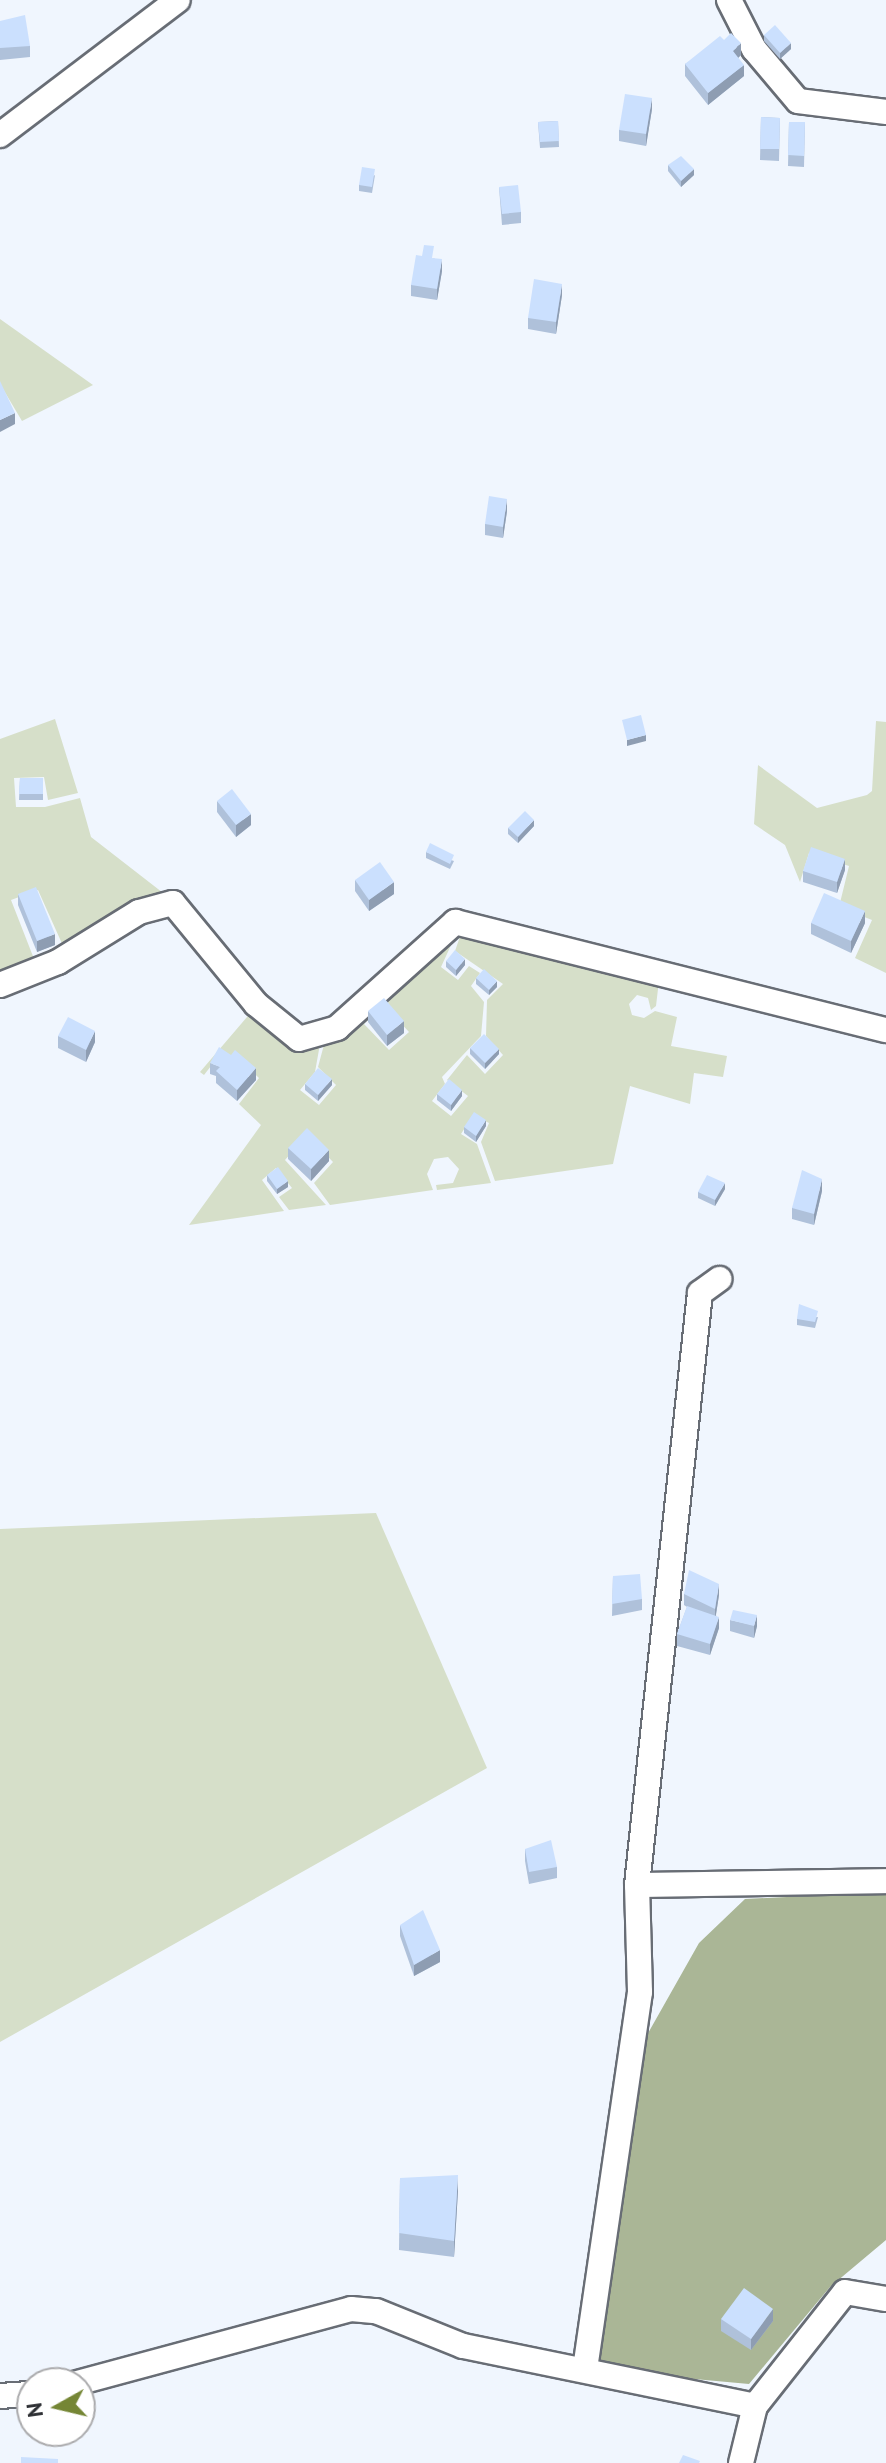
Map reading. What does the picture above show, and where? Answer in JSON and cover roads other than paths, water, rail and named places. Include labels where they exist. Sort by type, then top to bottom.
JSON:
[{"type":"street","points":[[0,135],[178,0]]},
{"type":"street","points":[[729,0],[754,49],[798,101],[886,112]]},
{"type":"street","points":[[0,985],[58,962],[139,912],[173,903],[256,1004],[299,1039],[337,1028],[455,922],[886,1030]]},
{"type":"street","points":[[585,2369],[640,1992],[637,1885],[700,1293],[719,1279]]},
{"type":"street","points":[[637,1885],[886,1881]]},
{"type":"street","points":[[741,2463],[755,2406],[845,2292],[886,2299]]},
{"type":"street","points":[[96,2378],[351,2309],[376,2311],[463,2346],[755,2406]]}]
